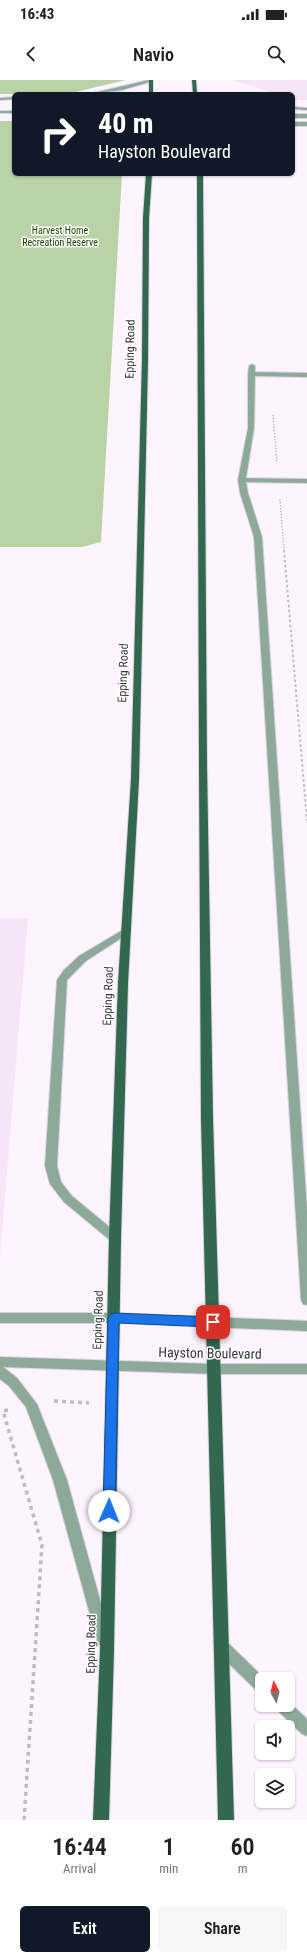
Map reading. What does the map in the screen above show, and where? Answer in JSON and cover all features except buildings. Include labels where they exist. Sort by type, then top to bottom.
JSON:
[{"type":"main road","points":[[151,80],[151,92]]},
{"type":"main road","points":[[194,80],[195,92]]},
{"type":"main road","name":"Epping Road","points":[[101,1820],[107,1650],[110,1418],[114,1318],[115,1238],[126,931],[135,779],[145,360],[146,218],[149,176]]},
{"type":"main road","points":[[200,176],[202,766],[207,1118],[226,1820]]},
{"type":"street","points":[[103,92],[122,89],[151,80]]},
{"type":"street","points":[[0,99],[12,98]]},
{"type":"street","points":[[0,102],[12,102]]},
{"type":"street","points":[[295,108],[307,109]]},
{"type":"street","points":[[0,112],[12,112]]},
{"type":"street","points":[[295,116],[307,116]]},
{"type":"street","points":[[295,124],[307,124]]},
{"type":"street","points":[[307,375],[269,374],[252,370],[251,428],[242,480],[244,493],[258,537],[307,1300]]},
{"type":"street","points":[[242,480],[307,481]]},
{"type":"street","points":[[115,1238],[68,1199],[56,1184],[51,1166],[62,980],[68,971],[82,960],[126,931]]},
{"type":"street","points":[[0,1318],[114,1318],[307,1326]]},
{"type":"street","name":"Hayston Boulevard","points":[[0,1362],[214,1369],[307,1369]]},
{"type":"street","points":[[0,1372],[13,1382],[31,1404],[60,1480],[107,1650]]},
{"type":"street","points":[[222,1647],[255,1679]]},
{"type":"street","points":[[290,1712],[307,1728]]},
{"type":"path","points":[[269,374],[307,821]]},
{"type":"path","points":[[24,1820],[42,1545],[3,1411],[51,1401],[111,1404]]},
{"type":"shaded area","points":[[233,80],[307,80],[307,100],[295,100],[295,92],[270,92]]},
{"type":"shaded area","points":[[0,918],[28,918],[0,1257]]},
{"type":"green space","points":[[0,80],[126,80],[75,92],[12,92],[12,94],[0,94]]},
{"type":"green space","name":"Harvest Home Recreation Reserve","points":[[0,121],[12,121],[12,176],[122,176],[101,542],[82,547],[0,547]]},
{"type":"route","points":[[109,1511],[110,1418],[114,1318],[213,1322]]}]
